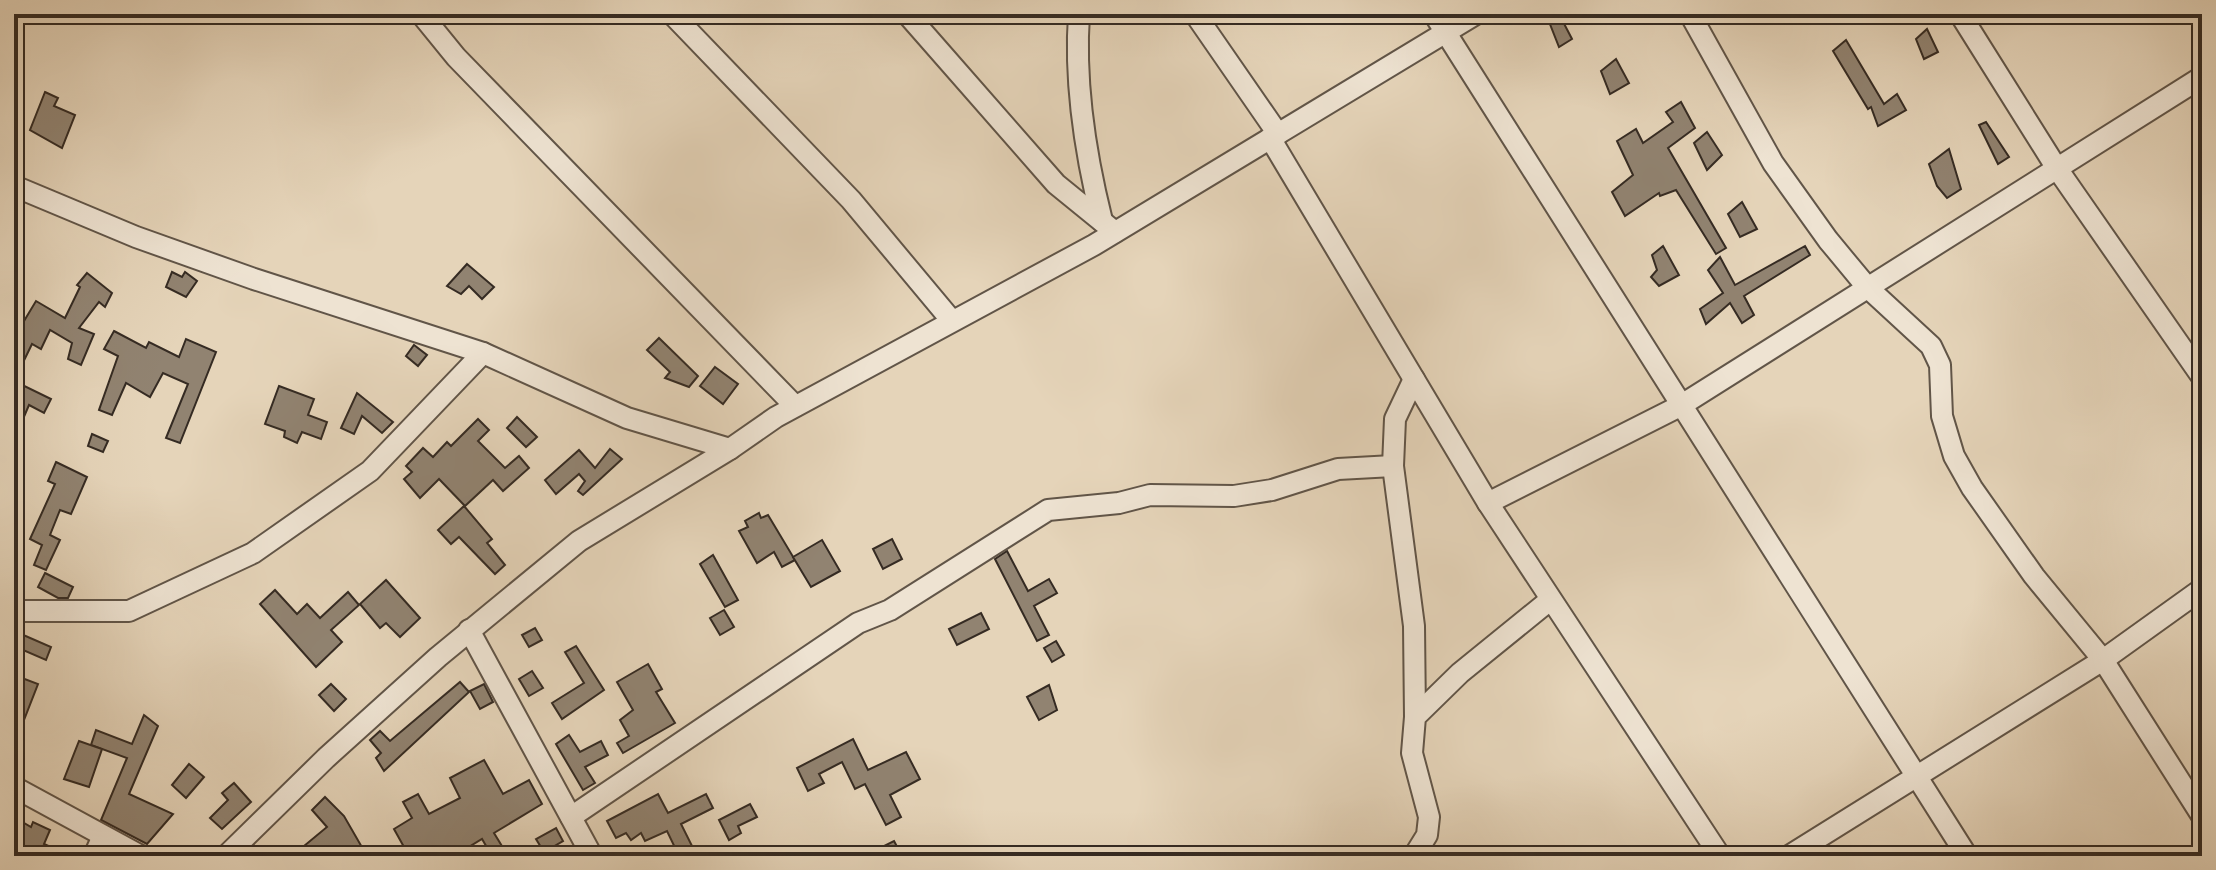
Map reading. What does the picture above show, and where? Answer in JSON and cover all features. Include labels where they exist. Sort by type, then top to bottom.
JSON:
[{"type":"street","points":[[421,14],[456,57],[795,406]]},
{"type":"street","points":[[672,14],[851,200],[952,321]]},
{"type":"street","points":[[907,14],[1056,184],[1109,227]]},
{"type":"street","points":[[1079,14],[1077,49],[1080,101],[1109,227]]},
{"type":"street","points":[[1195,14],[1274,136],[1488,503],[1720,856]]},
{"type":"street","points":[[1434,14],[1967,856]]},
{"type":"street","points":[[226,856],[326,758],[469,630],[495,613],[579,541],[795,406],[952,321],[1109,227],[1274,136],[1476,14]]},
{"type":"street","points":[[1690,14],[1773,163],[1828,240],[1867,287],[1931,346],[1940,365],[1942,416],[1954,456],[2034,576],[2103,660],[2202,816]]},
{"type":"street","points":[[1960,14],[2056,167],[2202,377]]},
{"type":"street","points":[[1488,503],[1680,406],[2202,77]]},
{"type":"street","points":[[14,186],[136,237],[239,274],[483,353],[627,418],[730,449]]},
{"type":"street","points":[[14,611],[129,611],[253,553],[370,471],[483,353]]},
{"type":"street","points":[[1414,379],[1395,419],[1393,466],[1414,626],[1415,717],[1412,753],[1429,817],[1427,835],[1414,856]]},
{"type":"street","points":[[571,817],[858,623],[890,610],[1048,510],[1119,503],[1150,495],[1234,496],[1272,490],[1338,469],[1393,466]]},
{"type":"street","points":[[1789,856],[1917,779],[2103,660],[2202,589]]},
{"type":"street","points":[[1415,717],[1460,673],[1550,600]]},
{"type":"street","points":[[469,630],[592,856]]},
{"type":"street","points":[[14,787],[141,856]]},
{"type":"street","points":[[94,856],[103,836]]},
{"type":"building","points":[[1546,14],[1559,14],[1572,39],[1559,47]]},
{"type":"building","points":[[1927,29],[1938,52],[1924,59],[1916,39]]},
{"type":"building","points":[[1846,40],[1884,104],[1897,94],[1906,110],[1878,126],[1871,107],[1868,109],[1833,51]]},
{"type":"building","points":[[1616,59],[1629,83],[1610,94],[1601,71]]},
{"type":"building","points":[[45,92],[58,98],[54,106],[75,115],[62,148],[30,130]]},
{"type":"building","points":[[1681,102],[1695,128],[1668,148],[1726,248],[1716,254],[1676,190],[1660,196],[1659,193],[1625,216],[1612,192],[1633,175],[1617,141],[1636,129],[1643,143],[1673,122],[1666,112]]},
{"type":"building","points":[[1986,122],[2009,157],[1998,164],[1979,125]]},
{"type":"building","points":[[1707,132],[1722,155],[1707,170],[1694,143]]},
{"type":"building","points":[[1949,149],[1961,189],[1947,198],[1937,186],[1929,164]]},
{"type":"building","points":[[1742,202],[1757,229],[1740,237],[1728,214]]},
{"type":"building","points":[[1663,246],[1679,275],[1659,286],[1651,277],[1657,270],[1652,255]]},
{"type":"building","points":[[1805,246],[1810,255],[1744,296],[1754,315],[1742,323],[1730,303],[1706,324],[1700,309],[1723,293],[1708,270],[1720,257],[1735,285]]},
{"type":"building","points":[[467,264],[494,287],[482,299],[469,286],[461,294],[447,286]]},
{"type":"building","points":[[172,272],[182,277],[185,272],[197,281],[186,297],[166,287]]},
{"type":"building","points":[[87,273],[112,293],[105,307],[99,302],[79,328],[94,334],[81,365],[68,359],[72,343],[50,330],[41,349],[32,344],[14,381],[14,332],[36,301],[65,318],[80,287],[77,285]]},
{"type":"building","points":[[114,331],[146,348],[149,342],[179,357],[186,339],[216,352],[180,443],[166,438],[188,384],[163,373],[150,397],[126,383],[112,415],[99,410],[118,356],[104,349]]},
{"type":"building","points":[[659,338],[698,376],[689,387],[665,378],[670,372],[647,350]]},
{"type":"building","points":[[414,345],[427,355],[418,366],[406,356]]},
{"type":"building","points":[[715,367],[738,384],[723,404],[700,386]]},
{"type":"building","points":[[14,381],[51,399],[44,413],[29,405],[14,440]]},
{"type":"building","points":[[279,386],[314,399],[308,415],[327,422],[321,439],[302,432],[297,443],[284,437],[285,431],[265,424]]},
{"type":"building","points":[[357,393],[393,422],[382,433],[362,416],[354,434],[341,428]]},
{"type":"building","points":[[517,417],[537,437],[526,447],[507,428]]},
{"type":"building","points":[[478,419],[489,430],[478,441],[505,468],[519,456],[529,468],[503,491],[493,480],[465,506],[439,479],[420,498],[404,479],[412,472],[406,466],[423,448],[433,457],[447,442],[451,446]]},
{"type":"building","points":[[92,434],[108,441],[103,452],[88,446]]},
{"type":"building","points":[[610,449],[622,459],[583,495],[578,491],[585,481],[579,474],[556,494],[545,480],[579,450],[595,468]]},
{"type":"building","points":[[56,462],[87,477],[71,514],[60,510],[50,535],[60,540],[46,570],[34,565],[42,545],[30,539],[55,484],[48,481]]},
{"type":"building","points":[[464,506],[492,539],[487,543],[505,565],[495,574],[459,537],[451,544],[438,530]]},
{"type":"building","points":[[759,513],[761,518],[768,515],[795,560],[782,567],[774,552],[757,563],[739,531],[748,527],[745,521]]},
{"type":"building","points":[[892,539],[902,559],[883,569],[873,549]]},
{"type":"building","points":[[822,540],[840,571],[811,587],[793,557]]},
{"type":"building","points":[[1007,551],[1028,591],[1049,579],[1057,593],[1034,606],[1049,635],[1037,641],[995,559]]},
{"type":"building","points":[[713,555],[738,600],[725,607],[700,564]]},
{"type":"building","points":[[45,573],[73,587],[68,598],[58,598],[38,587]]},
{"type":"building","points":[[386,580],[420,618],[400,637],[386,623],[380,628],[360,604]]},
{"type":"building","points":[[275,590],[297,614],[307,604],[320,618],[348,592],[359,605],[331,630],[342,642],[316,667],[260,604]]},
{"type":"building","points":[[724,610],[734,627],[720,635],[710,618]]},
{"type":"building","points":[[981,613],[989,629],[957,645],[949,629]]},
{"type":"building","points":[[535,628],[542,640],[529,647],[522,635]]},
{"type":"building","points":[[21,634],[51,647],[46,660],[16,647]]},
{"type":"building","points":[[1056,641],[1064,655],[1052,662],[1044,648]]},
{"type":"building","points":[[576,646],[604,690],[562,719],[552,703],[584,683],[565,652]]},
{"type":"building","points":[[648,664],[662,689],[656,692],[675,723],[623,753],[617,743],[629,736],[620,720],[633,710],[617,682]]},
{"type":"building","points":[[532,671],[543,688],[529,696],[519,679]]},
{"type":"building","points":[[14,675],[38,684],[15,743],[14,743]]},
{"type":"building","points":[[460,682],[469,692],[384,771],[376,758],[381,753],[370,740],[380,731],[390,741]]},
{"type":"building","points":[[331,684],[346,699],[334,711],[319,695]]},
{"type":"building","points":[[484,684],[493,702],[480,709],[470,691]]},
{"type":"building","points":[[1049,685],[1057,710],[1039,720],[1027,697]]},
{"type":"building","points":[[144,715],[158,726],[129,794],[173,814],[147,844],[101,820],[127,758],[91,745],[96,730],[132,744]]},
{"type":"building","points":[[569,735],[580,752],[601,741],[608,755],[585,767],[595,783],[583,790],[556,744]]},
{"type":"building","points":[[853,739],[868,770],[906,752],[920,779],[890,795],[901,817],[886,825],[865,784],[855,789],[842,762],[819,774],[824,783],[808,791],[797,768]]},
{"type":"building","points":[[79,741],[102,749],[89,787],[64,779]]},
{"type":"building","points":[[484,760],[503,794],[529,780],[542,804],[494,833],[508,856],[492,856],[482,839],[454,856],[434,856],[431,850],[421,856],[409,856],[394,829],[412,818],[403,802],[418,794],[429,814],[460,798],[450,778]]},
{"type":"building","points":[[189,764],[204,777],[186,798],[172,785]]},
{"type":"building","points":[[234,783],[251,802],[222,829],[210,818],[228,800],[222,793]]},
{"type":"building","points":[[658,794],[668,813],[706,794],[713,808],[681,824],[697,856],[679,856],[667,831],[645,841],[641,833],[631,840],[626,833],[616,838],[607,821]]},
{"type":"building","points":[[325,797],[344,816],[367,856],[292,856],[327,827],[312,810]]},
{"type":"building","points":[[750,804],[757,817],[738,826],[741,833],[729,840],[719,820]]},
{"type":"building","points":[[14,817],[31,827],[33,822],[50,830],[44,844],[71,856],[26,856],[14,850]]},
{"type":"building","points":[[556,828],[563,841],[544,852],[536,839]]},
{"type":"building","points":[[894,841],[902,856],[864,856]]}]
